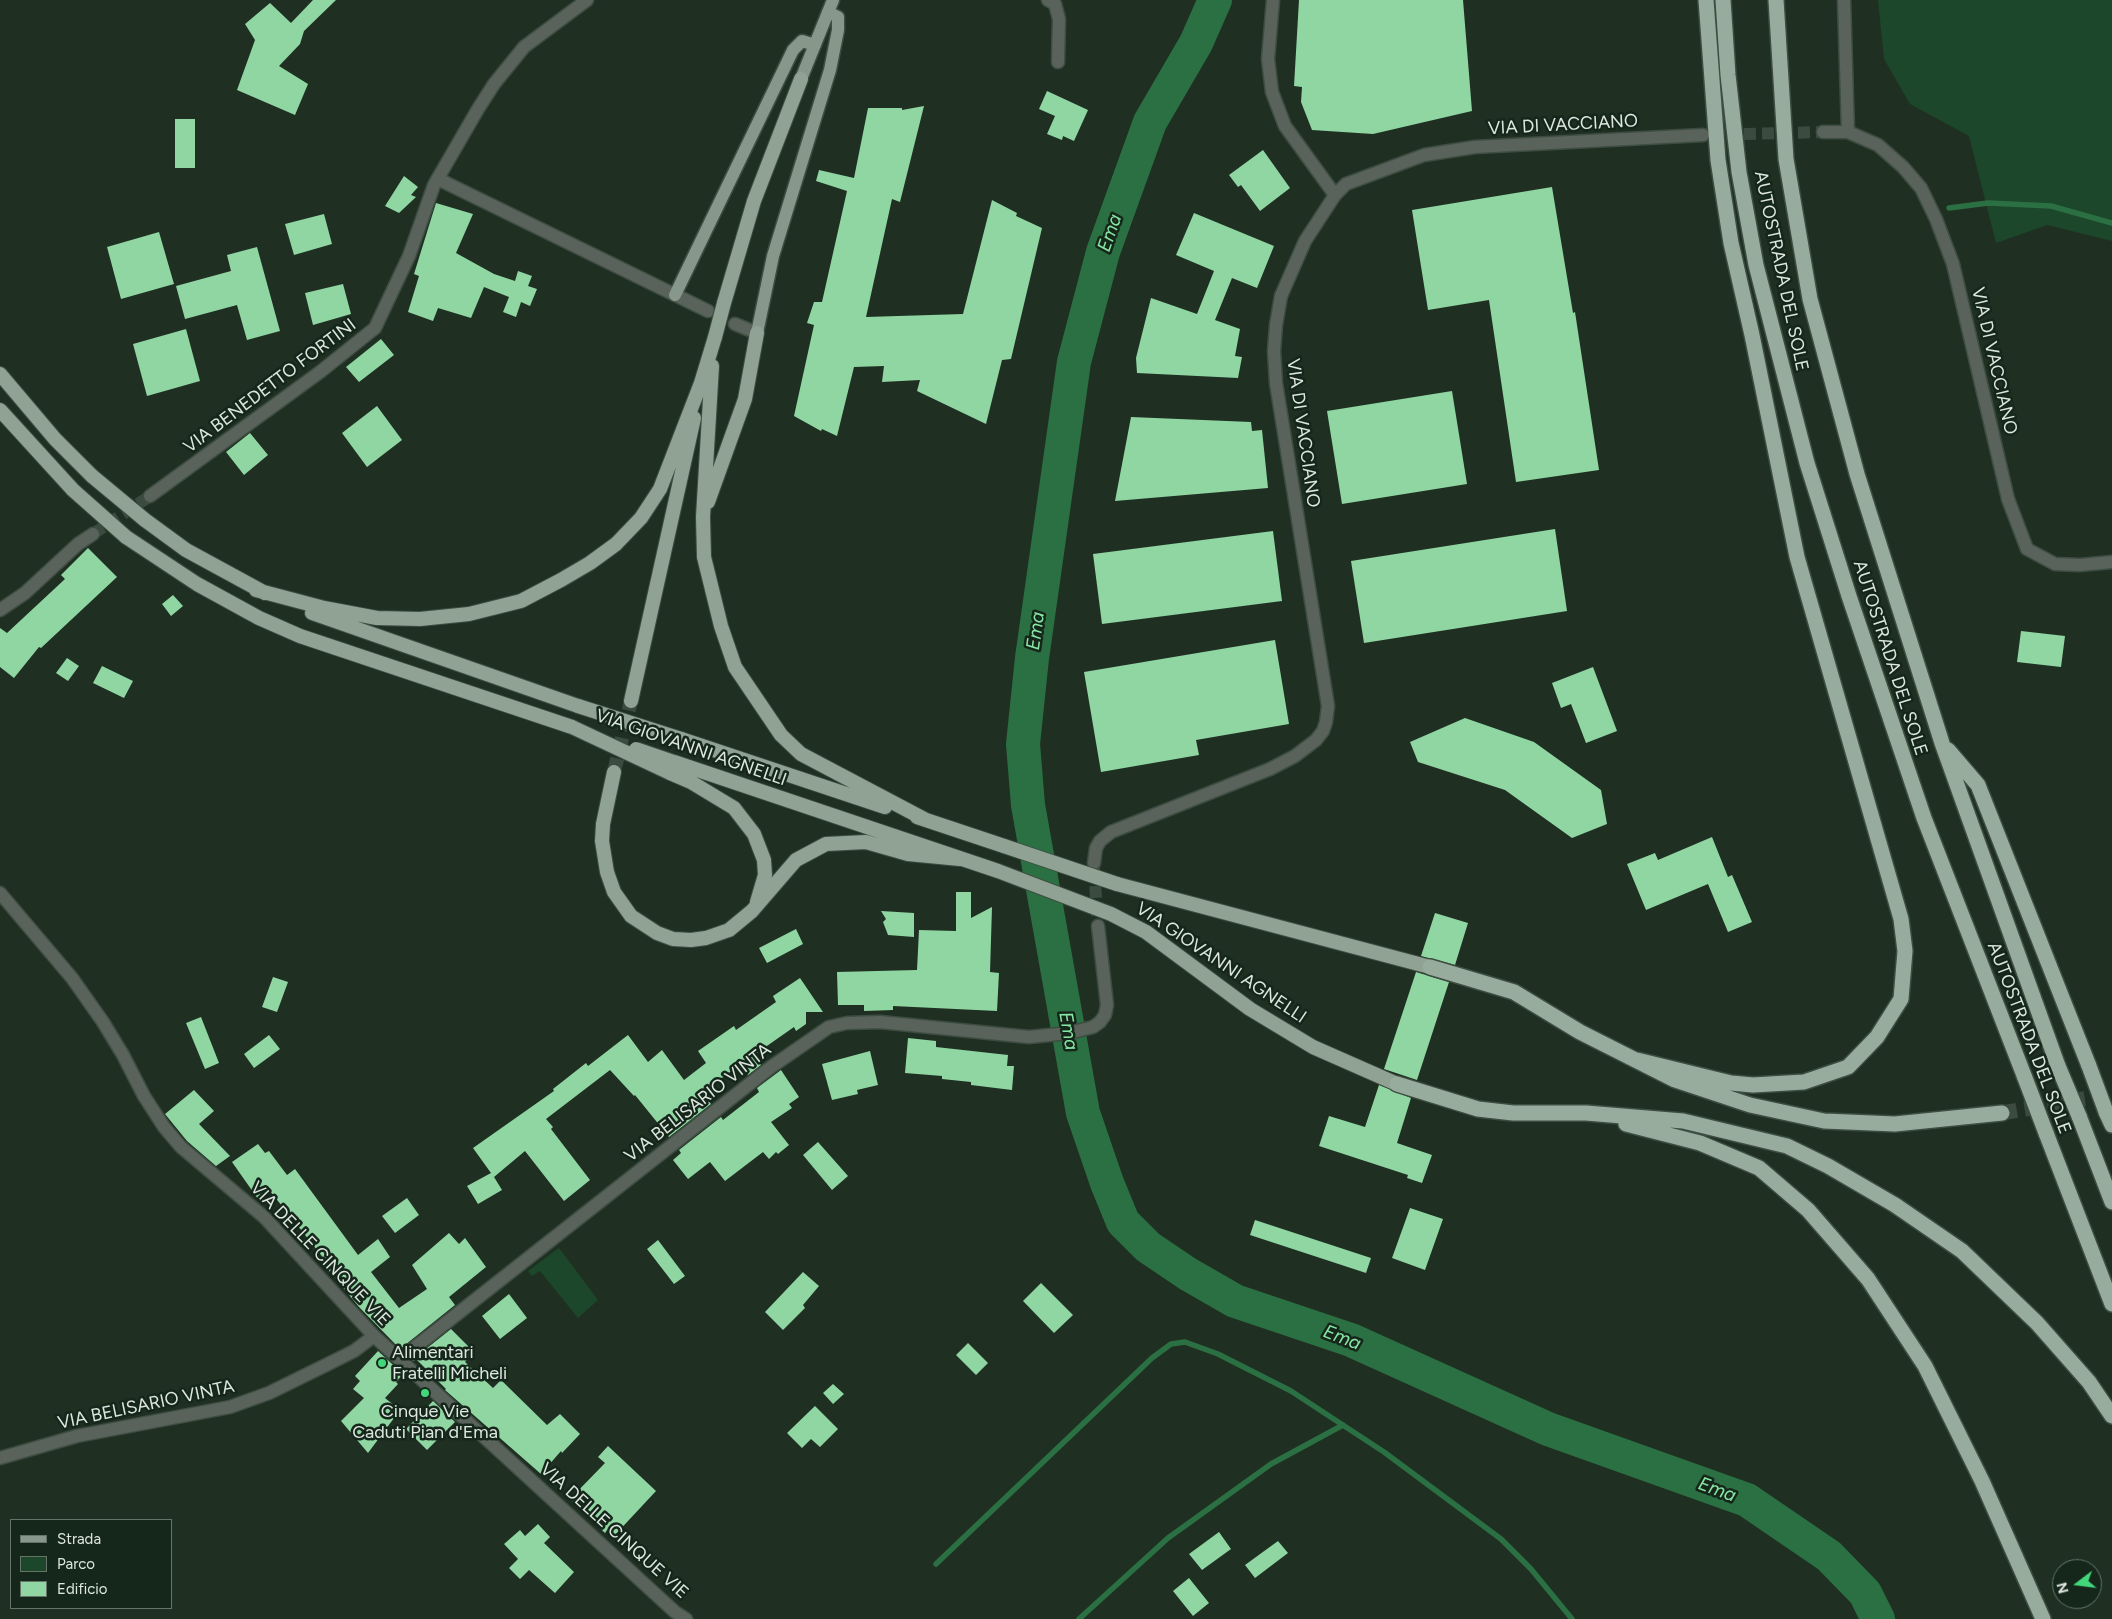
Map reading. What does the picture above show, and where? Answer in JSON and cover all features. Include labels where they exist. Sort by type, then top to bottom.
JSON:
[{"type":"highway","points":[[1637,1060],[1731,1083],[1753,1085],[1804,1082],[1848,1067],[1877,1037],[1901,999],[1905,951],[1901,919],[1797,557],[1752,335],[1731,243],[1718,160],[1706,0]]},
{"type":"highway","name":"AUTOSTRADA DEL SOLE","points":[[1723,0],[1728,75],[1739,172],[1756,266],[1805,454],[1849,596],[1924,818],[2112,1304]]},
{"type":"highway","name":"AUTOSTRADA DEL SOLE","points":[[1776,0],[1786,159],[1810,299],[1858,474],[1942,742],[2058,1066],[2112,1202]]},
{"type":"highway","points":[[256,590],[324,608],[377,618],[420,620],[469,614],[521,601],[590,563],[616,544],[641,518],[660,489],[701,383],[754,201],[801,80]]},
{"type":"highway","points":[[703,516],[745,399],[756,333]]},
{"type":"highway","points":[[715,338],[703,516],[706,566],[721,626],[735,667],[781,735],[800,754],[926,820]]},
{"type":"highway","name":"VIA GIOVANNI AGNELLI","points":[[0,374],[56,439],[92,476],[145,520],[186,550],[256,590],[318,615],[578,706],[1117,884],[1430,967]]},
{"type":"highway","points":[[631,701],[688,450],[701,383]]},
{"type":"highway","name":"VIA GIOVANNI AGNELLI","points":[[0,410],[73,490],[126,537],[197,584],[259,618],[300,636],[572,727],[672,768],[998,871],[1111,914],[1146,932],[1250,1009],[1312,1047],[1397,1084]]},
{"type":"highway","points":[[1942,742],[1978,785],[2109,1119]]},
{"type":"highway","points":[[672,768],[734,808],[754,834],[764,860],[765,875],[762,890],[752,911]]},
{"type":"highway","points":[[614,772],[605,810],[602,841],[607,872],[614,892],[631,916],[657,933],[673,939],[691,940],[718,935],[740,923],[796,860],[826,844],[866,842],[908,854],[960,859]]},
{"type":"highway","points":[[1430,967],[1514,992],[1580,1032],[1675,1080],[1750,1106],[1824,1121],[1895,1124],[2002,1113]]},
{"type":"highway","points":[[1397,1084],[1478,1109],[1513,1113],[1586,1114],[1683,1121],[1787,1146],[1836,1170],[1896,1205],[1962,1251],[2037,1323],[2088,1382],[2112,1416]]},
{"type":"highway","points":[[1586,1114],[1700,1143],[1759,1168],[1808,1210],[1868,1279],[1925,1366],[1982,1481],[2043,1619]]},
{"type":"main road","points":[[801,80],[831,6]]},
{"type":"main road","points":[[756,333],[773,256],[830,70],[838,30],[838,17],[831,6]]},
{"type":"main road","points":[[675,295],[793,50],[802,41],[815,45]]},
{"type":"street","name":"VIA BENEDETTO FORTINI","points":[[150,496],[320,372],[376,328],[409,256],[438,179],[478,108],[494,84],[524,47],[587,0]]},
{"type":"street","points":[[1048,0],[1055,4],[1059,19],[1058,62]]},
{"type":"street","points":[[1273,0],[1268,59],[1272,92],[1285,126],[1335,194]]},
{"type":"street","points":[[1844,0],[1848,132]]},
{"type":"street","name":"VIA DI VACCIANO","points":[[1823,132],[1848,132],[1878,144],[1903,167],[1921,188],[1936,219],[1953,264],[2008,499],[2027,549],[2055,564],[2080,565],[2112,562]]},
{"type":"street","name":"VIA DI VACCIANO","points":[[1094,863],[1096,848],[1100,841],[1111,832],[1270,769],[1295,756],[1316,740],[1323,731],[1328,706],[1276,383],[1274,351],[1281,296],[1305,241],[1335,194],[1346,184],[1424,155],[1475,147],[1703,136]]},
{"type":"street","points":[[438,179],[708,311]]},
{"type":"street","points":[[736,324],[756,333]]},
{"type":"street","points":[[0,610],[25,593],[78,544],[93,534]]},
{"type":"street","name":"VIA DELLE CINQUE VIE","points":[[0,893],[72,978],[103,1022],[123,1055],[144,1096],[164,1127],[181,1147],[264,1217],[374,1336],[675,1612],[686,1619]]},
{"type":"street","name":"VIA BELISARIO VINTA","points":[[400,1359],[771,1067],[821,1031],[847,1023],[880,1022],[1044,1037],[1086,1030],[1100,1022],[1105,1015],[1107,1005],[1098,926]]},
{"type":"street","name":"VIA BELISARIO VINTA","points":[[0,1458],[77,1436],[230,1407],[269,1393],[328,1364],[354,1351],[374,1336]]},
{"type":"green space","points":[[1878,0],[2112,0],[2112,241],[2047,225],[1996,243],[1969,136],[1910,104],[1884,59]]},
{"type":"green space","points":[[559,1248],[598,1300],[578,1318],[540,1271],[532,1276],[528,1271]]},
{"type":"building","points":[[313,0],[336,0],[304,31],[300,44],[279,66],[308,84],[295,115],[237,90],[255,40],[245,24],[270,3],[291,23]]},
{"type":"building","points":[[1299,0],[1463,0],[1472,111],[1373,134],[1312,130],[1301,102],[1302,87],[1294,86]]},
{"type":"building","points":[[1047,91],[1088,110],[1074,141],[1063,136],[1062,140],[1047,134],[1055,116],[1039,109]]},
{"type":"building","points":[[924,106],[900,202],[892,199],[866,317],[963,314],[992,200],[1017,213],[1016,216],[1042,228],[1011,359],[1002,360],[986,424],[917,391],[920,380],[882,382],[884,366],[854,367],[837,436],[822,429],[821,431],[794,416],[814,325],[807,323],[814,302],[822,302],[847,191],[816,181],[819,170],[854,178],[868,108],[902,108],[902,110]]},
{"type":"building","points":[[175,119],[195,119],[195,168],[175,168]]},
{"type":"building","points":[[1263,150],[1290,188],[1260,211],[1241,185],[1238,187],[1229,175]]},
{"type":"building","points":[[404,176],[418,187],[411,195],[416,197],[399,213],[385,206]]},
{"type":"building","points":[[1552,187],[1573,313],[1575,312],[1599,470],[1516,482],[1489,300],[1428,310],[1412,210]]},
{"type":"building","points":[[436,203],[473,214],[456,253],[494,274],[515,281],[518,271],[532,276],[528,286],[537,289],[530,306],[521,302],[516,317],[503,312],[509,297],[484,287],[471,318],[438,308],[433,321],[408,312],[419,276],[414,274]]},
{"type":"building","points":[[1194,213],[1274,246],[1257,288],[1232,278],[1215,320],[1240,329],[1235,356],[1242,357],[1238,378],[1137,373],[1136,358],[1151,298],[1197,314],[1214,271],[1176,255]]},
{"type":"building","points":[[324,214],[332,244],[294,255],[285,224]]},
{"type":"building","points":[[159,232],[174,284],[121,299],[107,247]]},
{"type":"building","points":[[257,247],[280,331],[247,340],[237,305],[185,319],[176,286],[231,271],[227,255]]},
{"type":"building","points":[[343,284],[351,314],[313,325],[305,293]]},
{"type":"building","points":[[186,329],[200,381],[147,396],[133,344]]},
{"type":"building","points":[[381,339],[394,355],[359,382],[346,367]]},
{"type":"building","points":[[1452,391],[1467,484],[1342,504],[1327,411]]},
{"type":"building","points":[[377,406],[402,440],[367,467],[342,433]]},
{"type":"building","points":[[1131,417],[1251,422],[1252,431],[1262,430],[1268,488],[1115,501]]},
{"type":"building","points":[[250,433],[268,455],[244,475],[226,452]]},
{"type":"building","points":[[1555,529],[1567,611],[1364,643],[1351,561]]},
{"type":"building","points":[[1273,531],[1282,601],[1102,624],[1093,554]]},
{"type":"building","points":[[88,548],[117,577],[41,648],[39,647],[14,678],[0,667],[0,628],[7,633],[65,579],[61,575]]},
{"type":"building","points":[[173,595],[183,606],[171,616],[162,604]]},
{"type":"building","points":[[2021,631],[2065,636],[2061,667],[2017,662]]},
{"type":"building","points":[[1275,640],[1289,724],[1196,740],[1199,755],[1101,772],[1084,672]]},
{"type":"building","points":[[67,658],[79,666],[68,681],[56,673]]},
{"type":"building","points":[[102,666],[133,681],[124,698],[93,683]]},
{"type":"building","points":[[1593,667],[1617,731],[1586,743],[1571,704],[1561,708],[1552,683]]},
{"type":"building","points":[[1465,718],[1534,742],[1601,790],[1607,824],[1572,838],[1505,790],[1418,762],[1410,742]]},
{"type":"building","points":[[1712,837],[1728,877],[1732,875],[1752,922],[1728,932],[1708,884],[1646,910],[1627,864],[1655,853],[1658,860]]},
{"type":"building","points":[[956,892],[971,892],[971,918],[992,907],[990,972],[999,973],[997,1011],[893,1006],[893,1010],[864,1011],[864,1005],[838,1005],[837,972],[917,970],[919,930],[956,931]]},
{"type":"building","points":[[881,911],[914,913],[914,937],[888,935],[883,922],[886,919]]},
{"type":"building","points":[[1435,913],[1468,923],[1455,965],[1421,956]]},
{"type":"building","points":[[796,929],[803,944],[767,963],[759,948]]},
{"type":"building","points":[[1416,972],[1449,982],[1417,1080],[1384,1069]]},
{"type":"building","points":[[273,977],[288,982],[277,1012],[262,1007]]},
{"type":"building","points":[[800,978],[823,1012],[806,1012],[806,1024],[796,1031],[794,1027],[754,1055],[761,1065],[748,1075],[740,1065],[702,1092],[711,1104],[669,1137],[635,1095],[610,1070],[546,1119],[553,1127],[551,1129],[590,1180],[564,1201],[525,1151],[494,1177],[502,1190],[478,1204],[467,1186],[491,1173],[473,1148],[554,1091],[553,1089],[586,1063],[588,1066],[628,1035],[648,1062],[662,1050],[684,1080],[706,1063],[698,1051],[734,1026],[736,1030],[776,1002],[773,996]]},
{"type":"building","points":[[201,1017],[219,1063],[205,1069],[186,1023]]},
{"type":"building","points":[[269,1035],[280,1049],[254,1068],[244,1054]]},
{"type":"building","points":[[908,1038],[936,1041],[936,1047],[1008,1055],[1007,1066],[1014,1066],[1012,1090],[971,1085],[971,1082],[942,1079],[942,1076],[905,1073]]},
{"type":"building","points":[[870,1051],[878,1085],[857,1090],[858,1094],[832,1100],[822,1064]]},
{"type":"building","points":[[781,1070],[799,1097],[789,1104],[792,1108],[771,1122],[789,1145],[778,1154],[776,1152],[769,1159],[763,1152],[725,1181],[710,1162],[688,1179],[673,1160],[681,1153],[679,1150],[721,1117],[723,1120],[759,1092],[757,1088]]},
{"type":"building","points":[[1379,1085],[1411,1098],[1397,1143],[1432,1155],[1422,1183],[1407,1178],[1408,1175],[1319,1146],[1329,1116],[1365,1127]]},
{"type":"building","points":[[194,1090],[214,1111],[199,1124],[230,1156],[216,1166],[187,1141],[165,1114]]},
{"type":"building","points":[[818,1142],[848,1176],[832,1190],[803,1155]]},
{"type":"building","points":[[258,1144],[265,1153],[269,1151],[287,1175],[295,1169],[358,1255],[378,1239],[390,1257],[371,1272],[399,1308],[427,1289],[412,1265],[449,1233],[459,1244],[465,1238],[486,1267],[449,1297],[455,1305],[400,1349],[359,1307],[322,1262],[325,1260],[270,1191],[258,1199],[232,1162]]},
{"type":"building","points":[[407,1198],[419,1215],[395,1233],[382,1216]]},
{"type":"building","points":[[1410,1208],[1443,1219],[1425,1270],[1392,1258]]},
{"type":"building","points":[[1255,1220],[1371,1258],[1366,1273],[1250,1235]]},
{"type":"building","points":[[658,1240],[685,1276],[674,1284],[647,1249]]},
{"type":"building","points":[[803,1272],[819,1286],[803,1305],[805,1308],[783,1330],[765,1312]]},
{"type":"building","points":[[1041,1283],[1073,1315],[1054,1333],[1023,1301]]},
{"type":"building","points":[[509,1294],[527,1318],[500,1339],[482,1316]]},
{"type":"building","points":[[451,1329],[474,1352],[465,1362],[493,1388],[501,1380],[547,1425],[560,1414],[580,1434],[562,1453],[561,1451],[541,1474],[445,1390],[416,1359],[412,1360]]},
{"type":"building","points":[[968,1343],[988,1363],[976,1375],[956,1355]]},
{"type":"building","points":[[378,1351],[403,1374],[396,1382],[398,1384],[385,1398],[400,1410],[368,1453],[341,1421],[364,1398],[353,1389],[360,1381],[355,1376]]},
{"type":"building","points":[[833,1384],[844,1394],[833,1404],[823,1393]]},
{"type":"building","points":[[433,1401],[455,1422],[427,1450],[406,1429]]},
{"type":"building","points":[[815,1406],[838,1429],[820,1447],[811,1439],[802,1448],[787,1433]]},
{"type":"building","points":[[608,1446],[656,1491],[614,1536],[607,1530],[605,1533],[570,1499],[605,1463],[598,1457]]},
{"type":"building","points":[[538,1524],[550,1537],[544,1543],[574,1572],[555,1593],[529,1570],[520,1579],[509,1568],[518,1559],[504,1544],[520,1530],[525,1536]]},
{"type":"building","points":[[1219,1532],[1231,1549],[1202,1570],[1189,1554]]},
{"type":"building","points":[[1278,1541],[1288,1553],[1255,1578],[1245,1565]]},
{"type":"building","points":[[1189,1578],[1209,1603],[1193,1616],[1173,1591]]},
{"type":"waterway","name":"Ema","points":[[1215,0],[1196,43],[1150,122],[1103,252],[1074,362],[1032,658],[1023,744],[1028,805],[1083,1113],[1107,1183],[1123,1222],[1148,1247],[1188,1274],[1235,1301],[1351,1340],[1548,1429],[1747,1500],[1829,1556],[1865,1593],[1878,1619]]},
{"type":"waterway","points":[[1949,208],[1988,203],[2051,206],[2112,223]]},
{"type":"waterway","points":[[936,1564],[1152,1358],[1171,1344],[1185,1342],[1218,1354],[1291,1391],[1384,1452],[1501,1539],[1531,1569],[1572,1619]]},
{"type":"waterway","points":[[1079,1619],[1168,1538],[1271,1464],[1343,1425]]},
{"type":"tunnel","points":[[1708,135],[1823,132]]},
{"type":"tunnel","points":[[93,534],[150,496]]},
{"type":"tunnel","points":[[614,772],[631,701]]},
{"type":"tunnel","points":[[1094,868],[1098,926]]},
{"type":"tunnel","points":[[2002,1113],[2112,1094]]},
{"type":"place","name":"Alimentari Fratelli Micheli","points":[[382,1363]]},
{"type":"place","name":"Cinque Vie Caduti Pian d'Ema","points":[[425,1393]]}]
